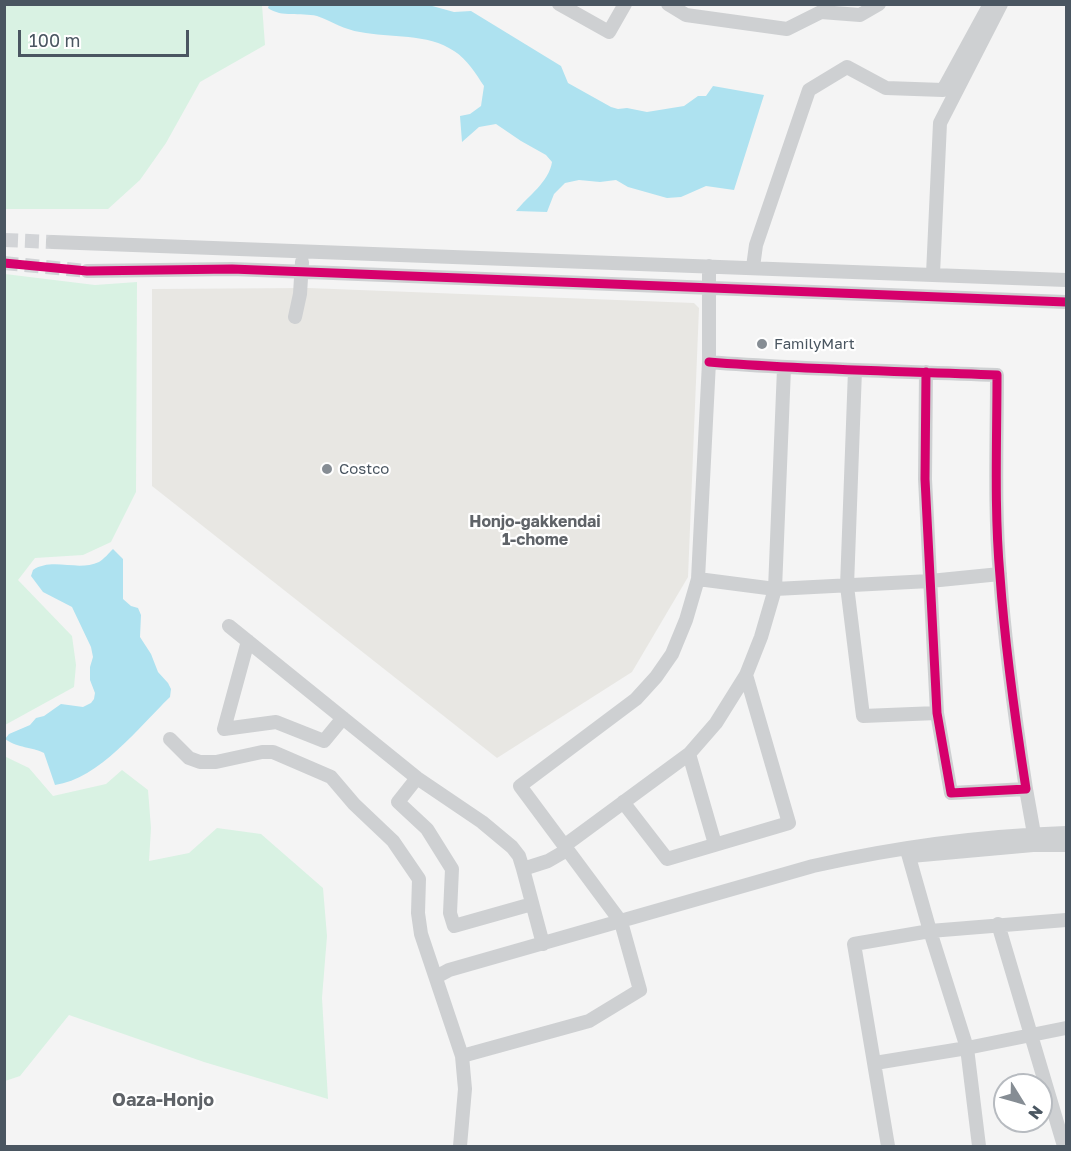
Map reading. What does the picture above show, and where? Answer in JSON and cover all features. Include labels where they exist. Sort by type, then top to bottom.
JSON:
[{"type":"street","points":[[559,4],[609,32],[625,4]]},
{"type":"street","points":[[668,4],[686,15],[787,30],[821,8],[860,15],[879,4]]},
{"type":"street","points":[[753,267],[756,244],[809,90],[847,67],[886,88],[943,90],[990,4]]},
{"type":"street","points":[[933,274],[940,123],[1002,4]]},
{"type":"street","points":[[53,242],[1066,280]]},
{"type":"street","points":[[295,317],[302,272],[302,251]]},
{"type":"street","points":[[474,258],[474,278]]},
{"type":"street","points":[[462,1056],[590,1021],[640,990],[622,926],[520,786],[636,699],[656,677],[672,654],[686,620],[698,579],[709,362],[709,266]]},
{"type":"street","points":[[87,271],[232,269],[1066,302]]},
{"type":"street","points":[[709,362],[784,368],[997,375],[996,470],[999,574],[1010,683],[1034,834]]},
{"type":"street","points":[[523,869],[548,861],[689,754],[716,723],[747,675],[775,590],[784,368]]},
{"type":"street","points":[[855,370],[847,586],[863,716],[937,713]]},
{"type":"street","points":[[926,372],[925,479],[937,713],[951,793],[1026,789]]},
{"type":"street","points":[[698,579],[775,590],[930,581],[999,574]]},
{"type":"street","points":[[229,626],[417,778],[482,822],[512,847],[519,856],[543,944]]},
{"type":"street","points":[[248,641],[224,729],[276,722],[324,741],[343,718]]},
{"type":"street","points":[[623,802],[667,859],[789,823],[747,675]]},
{"type":"street","points":[[170,739],[189,758],[200,762],[216,762],[262,752],[273,752],[331,777],[354,804],[393,841],[419,879],[418,913],[421,934],[462,1056],[465,1089],[460,1146]]},
{"type":"street","points":[[689,754],[715,844]]},
{"type":"street","points":[[417,778],[398,802],[427,830],[452,869],[450,913],[454,926],[532,904]]},
{"type":"street","points":[[436,977],[452,978],[622,926],[814,874],[948,841],[1066,833]]},
{"type":"street","points":[[908,852],[1066,845]]},
{"type":"street","points":[[908,852],[967,1048],[979,1146]]},
{"type":"street","points":[[888,1146],[854,944],[930,931],[1066,920]]},
{"type":"street","points":[[998,924],[1064,1146]]},
{"type":"street","points":[[436,977],[449,970],[543,944],[622,926]]},
{"type":"street","points":[[875,1063],[967,1048],[1066,1028]]},
{"type":"shaded area","name":"Costco","points":[[308,288],[694,303],[699,308],[688,577],[632,672],[497,758],[152,486],[152,289]]},
{"type":"green space","points":[[5,4],[262,5],[265,45],[200,82],[166,143],[140,180],[108,209],[5,209]]},
{"type":"green space","points":[[5,274],[95,285],[137,282],[136,492],[111,542],[83,555],[35,558],[18,580],[72,636],[76,665],[74,687],[5,725]]},
{"type":"green space","points":[[4,756],[29,768],[53,796],[106,784],[122,770],[148,790],[151,828],[149,861],[189,853],[217,828],[261,834],[323,888],[327,936],[322,998],[328,1099],[204,1062],[69,1015],[20,1076],[5,1081]]},
{"type":"water","points":[[425,4],[454,12],[471,11],[561,66],[568,83],[618,109],[627,108],[647,112],[684,106],[698,96],[706,96],[713,86],[764,95],[734,190],[706,186],[681,197],[667,198],[628,187],[616,180],[600,182],[579,180],[565,183],[554,194],[547,212],[516,211],[547,176],[552,162],[546,155],[496,124],[479,127],[462,142],[460,116],[470,114],[481,106],[484,86],[459,54],[433,41],[354,31],[317,16],[279,13],[268,8],[269,5]]},
{"type":"water","points":[[113,549],[123,559],[123,599],[131,606],[138,608],[141,615],[140,637],[151,654],[158,672],[171,689],[170,697],[103,762],[71,781],[55,785],[44,753],[5,739],[9,734],[30,725],[36,718],[44,716],[61,704],[83,707],[91,703],[95,693],[90,680],[93,657],[91,647],[72,607],[43,592],[31,576],[33,570],[41,566],[91,565],[105,558]]},
{"type":"tunnel","points":[[4,240],[53,242]]},
{"type":"tunnel","points":[[4,263],[87,271]]},
{"type":"cycle path","points":[[4,263],[87,271],[232,269],[1066,302]]},
{"type":"cycle path","points":[[709,362],[817,369],[925,372],[961,374],[997,375],[998,551],[1014,709],[1026,789],[951,793],[937,713],[925,479],[926,372]]},
{"type":"place","name":"FamilyMart","points":[[762,344]]},
{"type":"place","name":"Costco","points":[[327,469]]},
{"type":"district","name":"Honjo-gakkendai 1-chome","points":[[535,531]]},
{"type":"district","name":"Oaza-Honjo","points":[[163,1100]]}]
